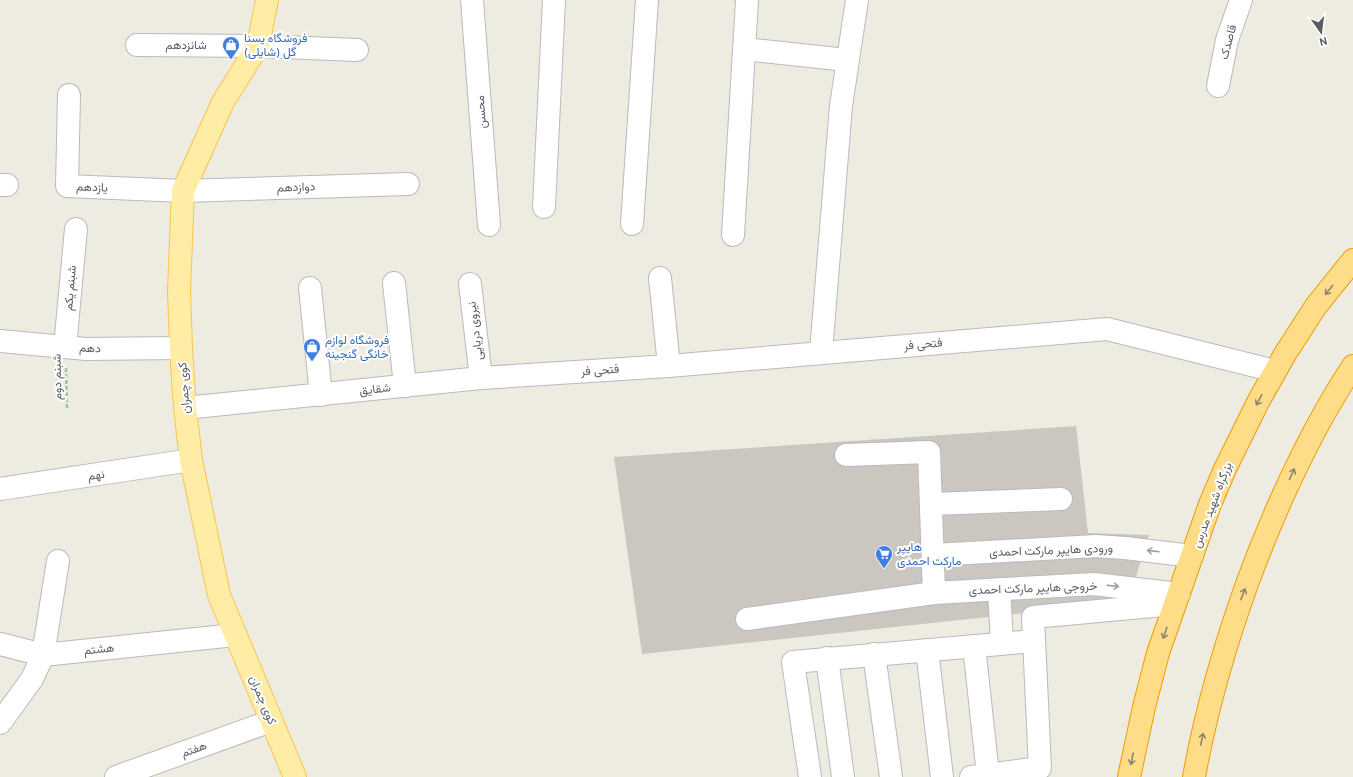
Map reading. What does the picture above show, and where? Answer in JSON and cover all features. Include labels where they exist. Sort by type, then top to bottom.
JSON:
[{"type":"highway","name":"بزرگراه شهید مدرس","points":[[1129,777],[1135,744],[1158,653],[1210,504],[1249,419],[1275,371],[1316,306],[1353,260]]},
{"type":"highway","points":[[1194,777],[1207,715],[1221,661],[1230,631],[1264,538],[1303,453],[1326,409],[1353,366]]},
{"type":"main road","name":"کوی چمران","points":[[267,0],[258,46],[223,102],[183,191],[179,291],[181,348],[185,408],[191,460],[219,595],[295,777]]},
{"type":"street","name":"محسن","points":[[472,0],[489,225]]},
{"type":"street","points":[[544,207],[554,0]]},
{"type":"street","points":[[632,224],[647,0]]},
{"type":"street","points":[[733,235],[747,0]]},
{"type":"street","points":[[821,352],[840,106],[857,0]]},
{"type":"street","name":"قاصدک","points":[[1218,86],[1227,40],[1241,0]]},
{"type":"street","name":"شانزدهم","points":[[137,45],[258,46],[357,50]]},
{"type":"street","points":[[744,49],[847,60]]},
{"type":"street","name":"یازدهم","points":[[69,95],[67,186],[183,191]]},
{"type":"street","name":"دوازدهم","points":[[183,191],[408,184]]},
{"type":"street","name":"شبنم یکم","points":[[65,347],[76,229]]},
{"type":"street","points":[[660,278],[669,366]]},
{"type":"street","points":[[394,283],[405,386]]},
{"type":"street","name":"نیروی دریایی","points":[[470,284],[481,378]]},
{"type":"street","points":[[310,288],[321,395]]},
{"type":"street","name":"فتحی فر","points":[[566,372],[669,366],[1108,329],[1275,371]]},
{"type":"street","name":"دهم","points":[[0,341],[86,349],[181,348]]},
{"type":"street","name":"شقایق","points":[[185,408],[481,378],[566,372]]},
{"type":"street","points":[[846,455],[929,452],[934,593]]},
{"type":"street","name":"نهم","points":[[0,489],[191,460]]},
{"type":"street","points":[[931,504],[1061,499]]},
{"type":"street","name":"ورودی هایپر مارکت احمدی","points":[[933,555],[1096,546],[1192,556]]},
{"type":"street","points":[[0,723],[32,679],[43,655],[58,560]]},
{"type":"street","name":"خروجی هایپر مارکت احمدی","points":[[747,619],[934,593],[1094,584],[1177,599]]},
{"type":"street","points":[[1000,589],[1002,644]]},
{"type":"street","points":[[974,646],[980,776],[1040,768],[1032,617],[1177,599]]},
{"type":"street","name":"هشتم","points":[[43,655],[235,634]]},
{"type":"street","points":[[810,777],[793,662],[1034,641]]},
{"type":"street","points":[[0,644],[43,655]]},
{"type":"street","points":[[927,650],[942,777]]},
{"type":"street","points":[[874,654],[891,777]]},
{"type":"street","points":[[827,658],[843,777]]},
{"type":"street","name":"هفتم","points":[[116,777],[272,721]]},
{"type":"path","name":"شبنم دوم","points":[[65,347],[66,408]]},
{"type":"building","name":"هایپر مارکت احمدی","points":[[1076,426],[1088,533],[1149,535],[1128,602],[642,654],[614,457]]},
{"type":"place","name":"فروشگاه یسنا گل (شایلی)","points":[[231,60]]},
{"type":"place","name":"فروشگاه لوازم خانگی گنجینه","points":[[312,362]]},
{"type":"place","name":"هایپر مارکت احمدی","points":[[884,569]]}]
